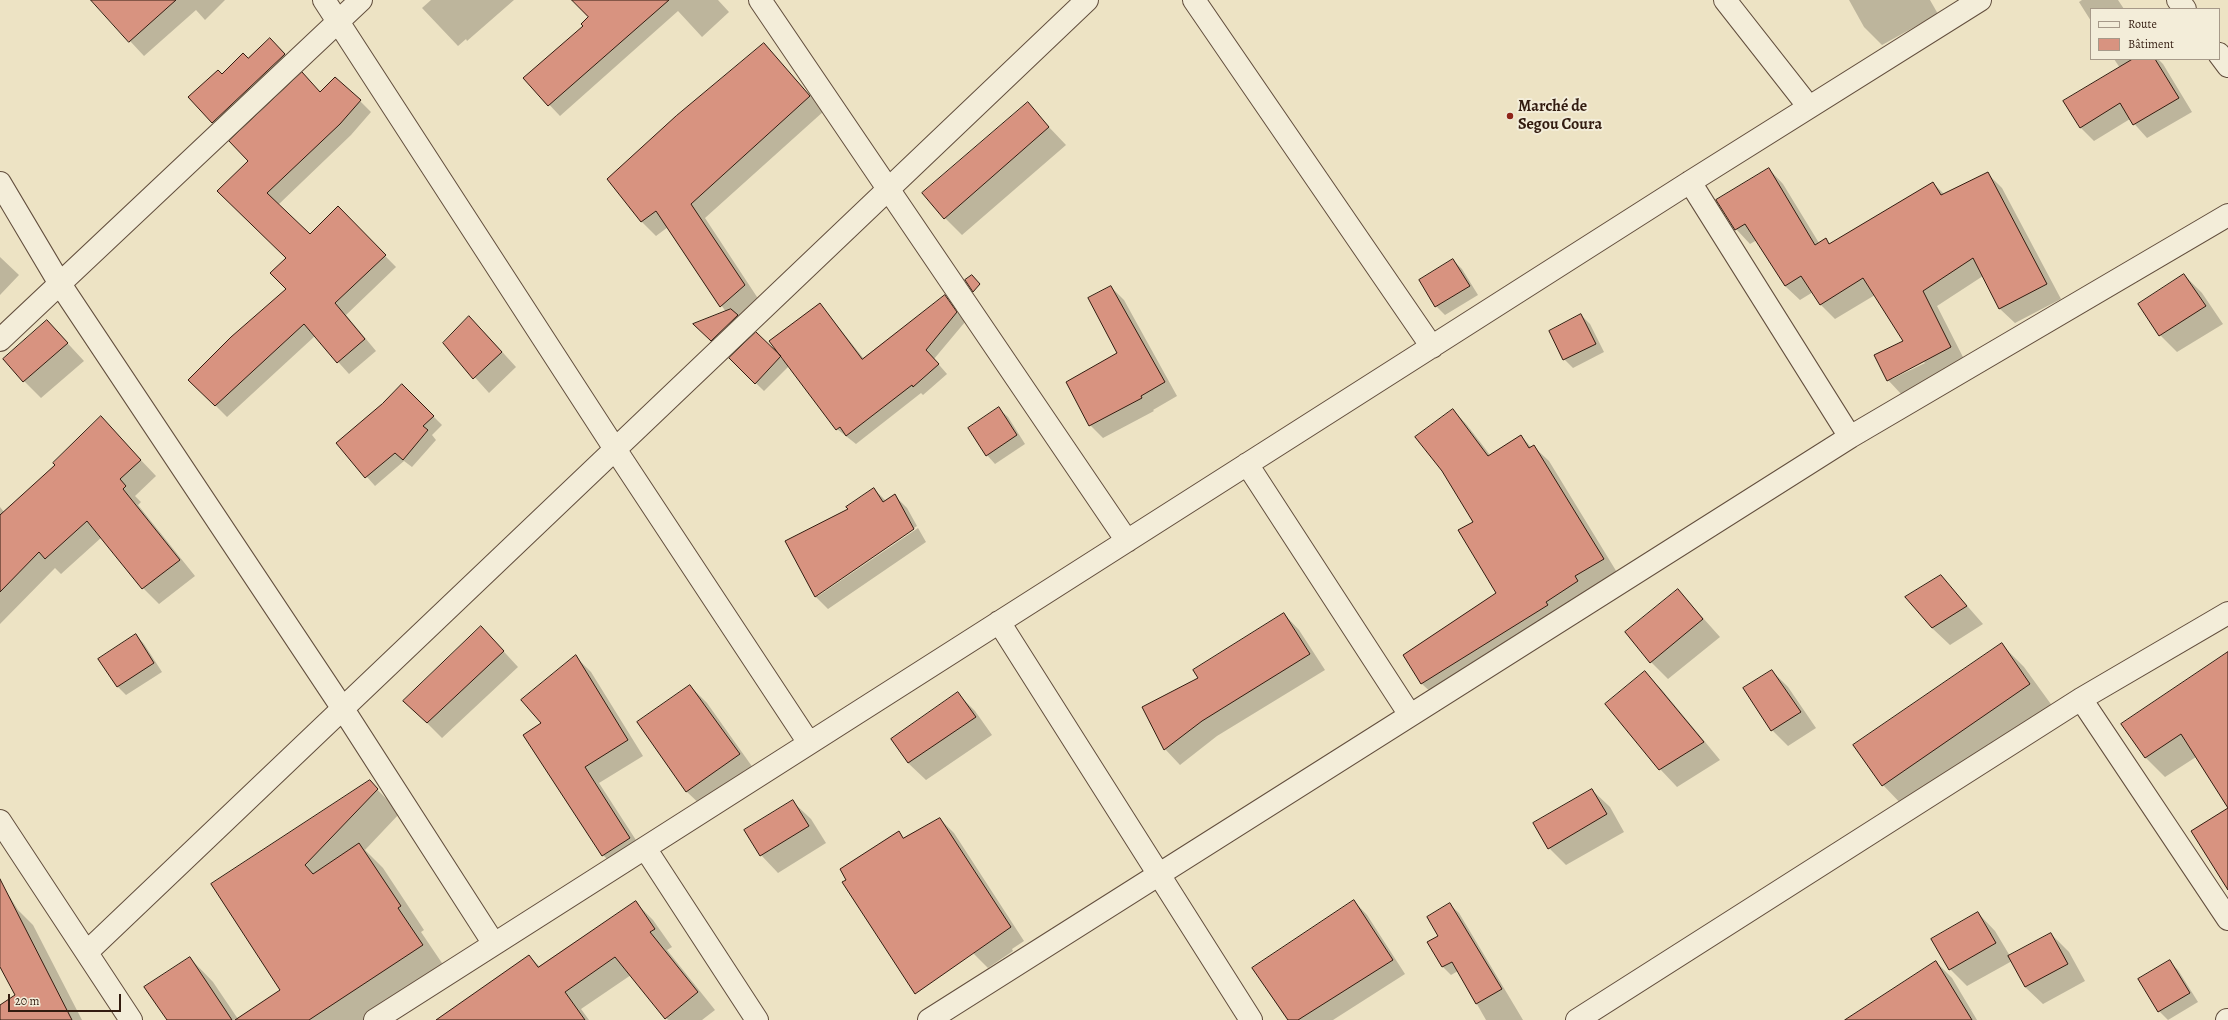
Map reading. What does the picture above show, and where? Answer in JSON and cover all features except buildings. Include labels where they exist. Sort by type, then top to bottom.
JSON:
[{"type":"street","points":[[324,0],[615,449],[809,743]]},
{"type":"street","points":[[0,340],[361,0]]},
{"type":"street","points":[[760,0],[1127,541]]},
{"type":"street","points":[[88,952],[1087,0]]},
{"type":"street","points":[[1194,0],[1432,347]]},
{"type":"street","points":[[1725,0],[1809,107]]},
{"type":"street","points":[[375,1020],[1690,182],[1980,0]]},
{"type":"street","points":[[2178,0],[2184,8]]},
{"type":"street","points":[[2220,55],[2228,66]]},
{"type":"street","points":[[1690,182],[1850,437]]},
{"type":"street","points":[[0,183],[60,284],[343,709],[494,944]]},
{"type":"street","points":[[929,1020],[1850,437],[2228,214]]},
{"type":"street","points":[[1248,464],[1410,715]]},
{"type":"street","points":[[1577,1020],[2081,698],[2228,613]]},
{"type":"street","points":[[999,622],[1251,1020]]},
{"type":"street","points":[[2081,698],[2228,919]]},
{"type":"street","points":[[0,821],[88,952],[131,1020]]},
{"type":"street","points":[[645,848],[757,1020]]},
{"type":"place","name":"Marché de Segou Coura","points":[[1510,116]]}]
